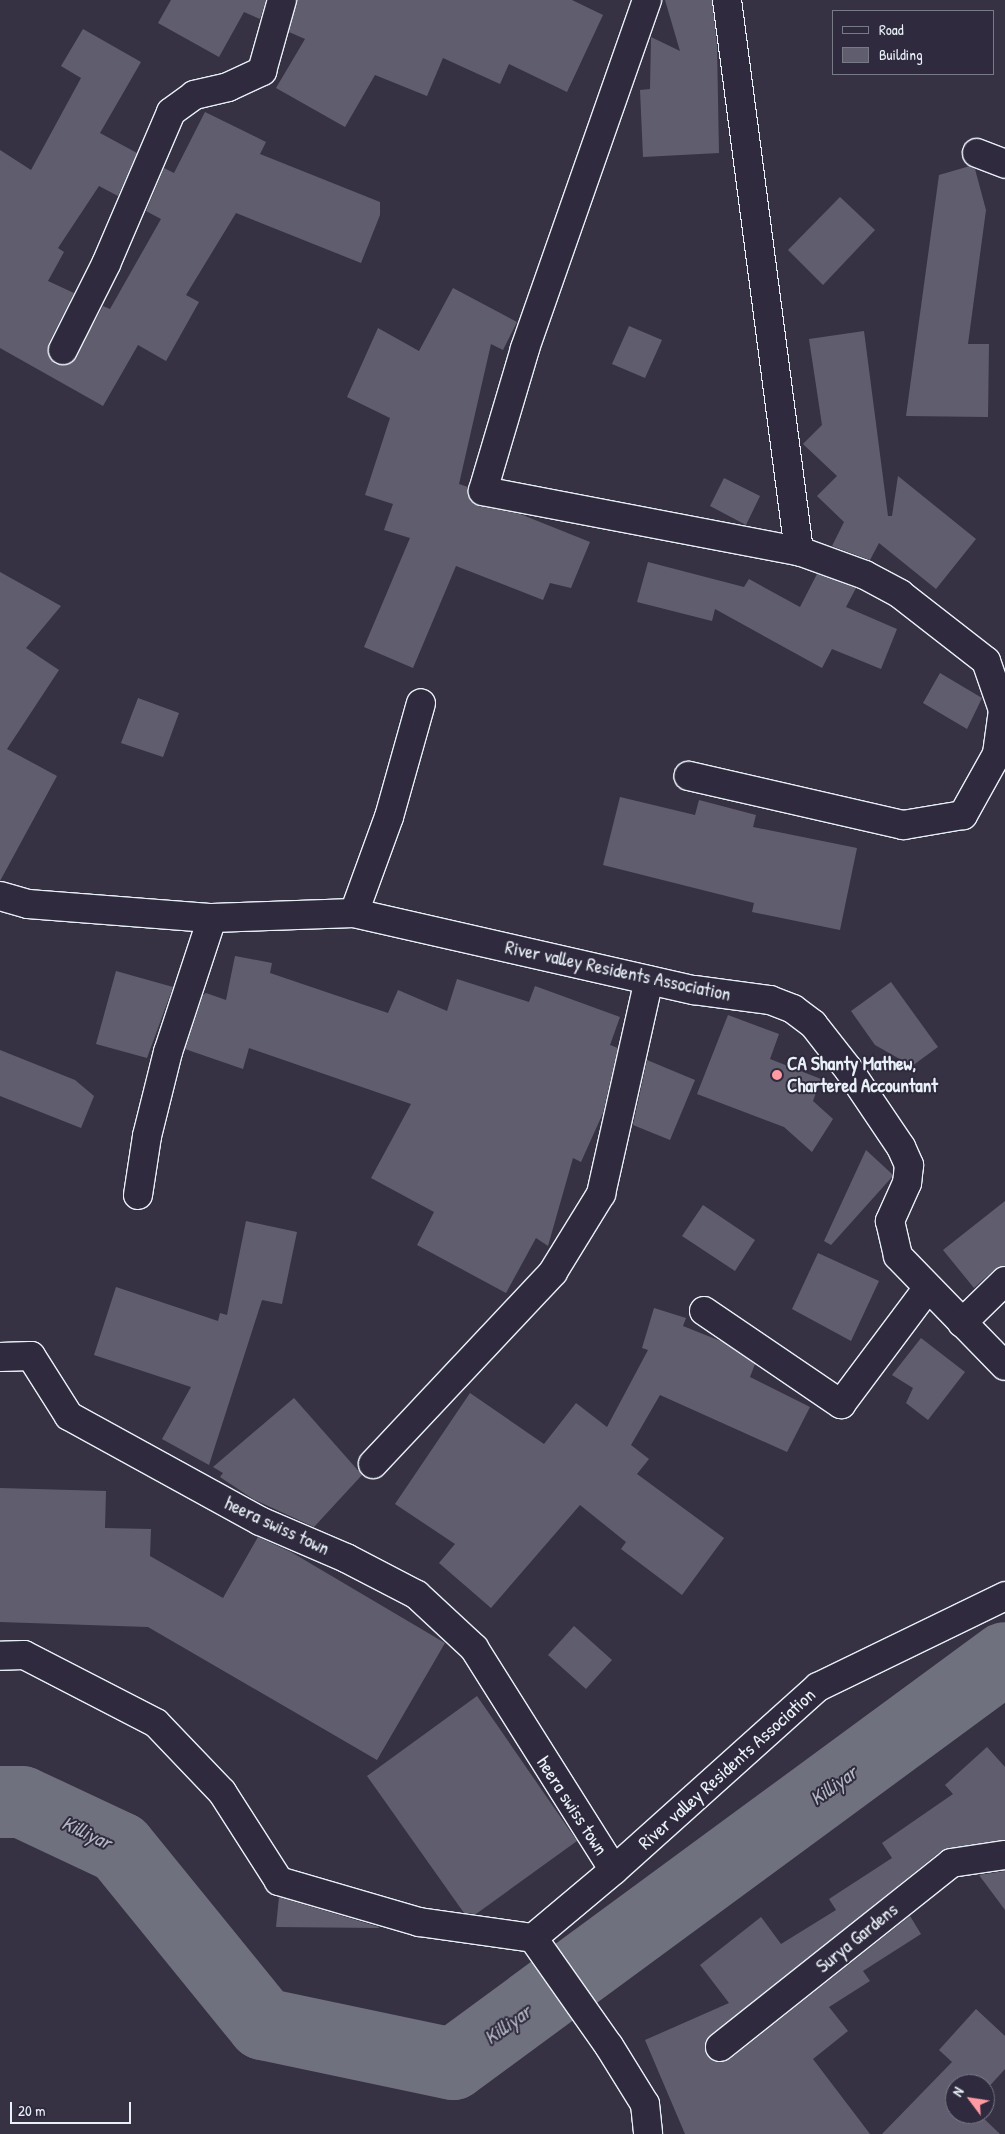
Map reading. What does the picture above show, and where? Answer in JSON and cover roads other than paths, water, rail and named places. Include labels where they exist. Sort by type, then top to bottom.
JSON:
[{"type":"street","points":[[63,350],[106,264],[171,112],[194,94],[228,87],[262,71],[282,0]]},
{"type":"street","points":[[647,0],[525,349],[484,491],[799,551],[865,575],[900,594],[986,661],[1003,710],[997,754],[963,815],[903,825],[689,776]]},
{"type":"street","points":[[727,0],[799,551]]},
{"type":"street","points":[[977,153],[1005,164]]},
{"type":"street","points":[[354,913],[390,817],[421,703]]},
{"type":"street","name":"River valley Residents Association","points":[[0,896],[28,904],[212,918],[354,913],[694,990],[770,1000],[793,1009],[813,1024],[849,1070],[901,1148],[909,1165],[907,1183],[890,1221],[898,1256],[927,1289],[1005,1366]]},
{"type":"street","points":[[138,1195],[147,1136],[168,1052],[212,918]]},
{"type":"street","points":[[373,1464],[553,1272],[601,1194],[649,980]]},
{"type":"street","points":[[962,1323],[1005,1281]]},
{"type":"street","points":[[704,1311],[841,1404],[927,1289]]},
{"type":"street","name":"heera swiss town","points":[[0,1357],[31,1356],[69,1416],[260,1521],[346,1558],[417,1595],[474,1648],[614,1870],[533,1938]]},
{"type":"street","name":"River valley Residents Association","points":[[614,1870],[818,1687],[1005,1596]]},
{"type":"street","points":[[0,1656],[24,1655],[156,1723],[222,1792],[279,1881],[419,1922],[533,1938],[609,2046],[645,2104],[648,2134]]},
{"type":"street","name":"Surya Gardens","points":[[720,2047],[951,1863],[1005,1855]]},
{"type":"waterway","name":"Killiyar","points":[[0,1802],[22,1802],[120,1848],[263,2024],[453,2064],[1005,1658]]},
{"type":"place","name":"CA Shanty Mathew, Chartered Accountant","points":[[777,1075]]}]
